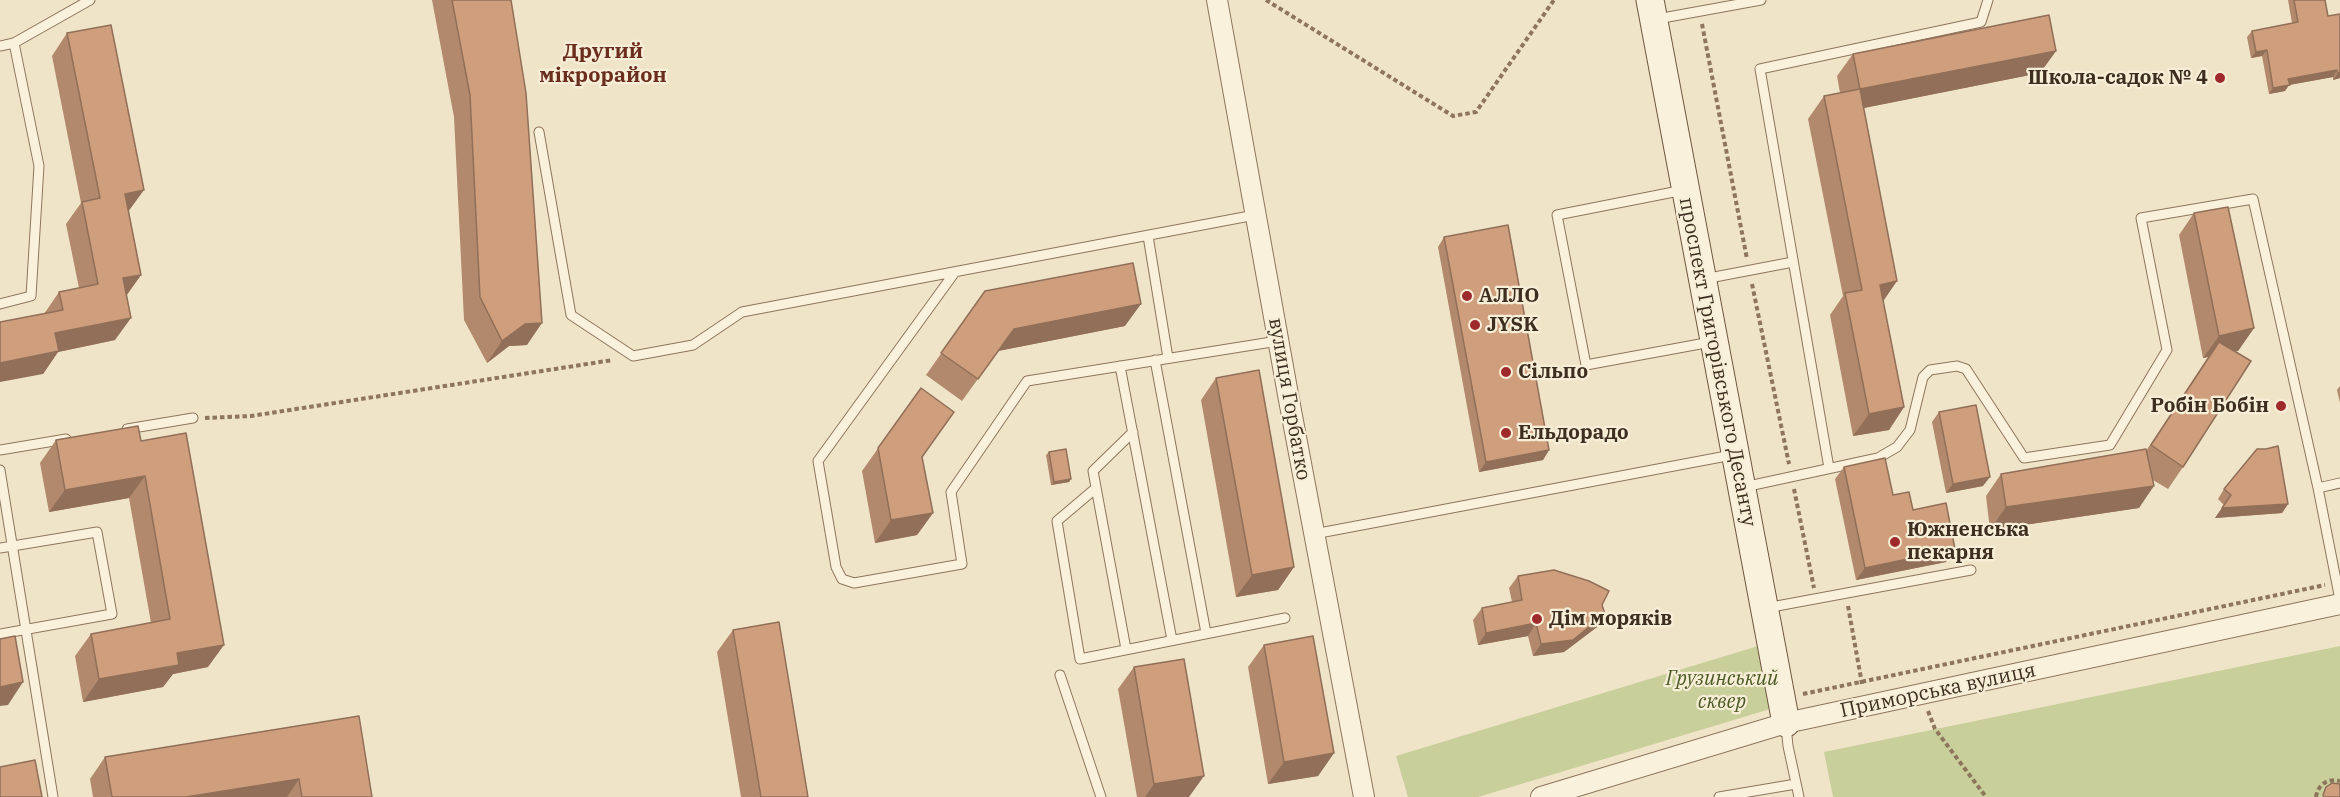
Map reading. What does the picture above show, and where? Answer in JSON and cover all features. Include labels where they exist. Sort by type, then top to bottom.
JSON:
[{"type":"street","name":"вулиця Горбатко","points":[[1217,0],[1364,797]]},
{"type":"street","name":"проспект Григорівського Десанту","points":[[1652,10],[1784,711]]},
{"type":"street","name":"Приморська вулиця","points":[[1541,797],[1784,711],[1866,706],[2340,604]]},
{"type":"lane","points":[[0,46],[14,43],[90,0]]},
{"type":"lane","points":[[1652,10],[1700,11],[1761,0]]},
{"type":"lane","points":[[1829,468],[1760,69],[1981,22],[1988,0]]},
{"type":"lane","points":[[0,304],[31,296],[39,166],[14,43]]},
{"type":"lane","points":[[539,132],[571,315],[633,356],[693,345],[742,312],[1256,215]]},
{"type":"lane","points":[[1685,190],[1557,214],[1586,365],[1713,341]]},
{"type":"lane","points":[[1741,487],[1878,458],[1897,447],[1910,430],[1923,377],[1930,370],[1957,366],[1966,369],[2024,458],[2110,445],[2167,350],[2141,218],[2253,199],[2318,488],[2340,600]]},
{"type":"lane","points":[[1148,236],[1168,358]]},
{"type":"lane","points":[[1702,279],[1793,262]]},
{"type":"lane","points":[[955,272],[818,461],[836,567],[842,579],[854,583],[962,564],[951,492],[1027,381],[1278,340]]},
{"type":"lane","points":[[1155,360],[1206,633]]},
{"type":"lane","points":[[1120,366],[1172,640]]},
{"type":"lane","points":[[113,431],[192,418]]},
{"type":"lane","points":[[1126,649],[1093,471],[1133,432]]},
{"type":"lane","points":[[0,450],[79,437]]},
{"type":"lane","points":[[1314,534],[1735,454]]},
{"type":"lane","points":[[0,470],[53,797]]},
{"type":"lane","points":[[2318,488],[2340,483]]},
{"type":"lane","points":[[1096,488],[1057,521],[1080,659],[1285,618]]},
{"type":"lane","points":[[0,548],[97,532],[112,614],[0,634]]},
{"type":"lane","points":[[1764,608],[1971,570]]},
{"type":"lane","points":[[1060,675],[1101,797]]},
{"type":"lane","points":[[1784,711],[1788,746],[1799,797]]},
{"type":"lane","points":[[1719,797],[1796,783]]},
{"type":"path","points":[[1266,0],[1453,116],[1476,112],[1554,0]]},
{"type":"path","points":[[1700,11],[1749,271],[1816,599]]},
{"type":"path","points":[[192,418],[250,416],[633,356]]},
{"type":"path","points":[[1784,711],[1862,682],[2337,583]]},
{"type":"path","points":[[1845,593],[1866,706]]},
{"type":"path","points":[[1922,694],[1935,729],[1986,797]]},
{"type":"path","points":[[2316,797],[2324,783],[2340,781]]},
{"type":"green space","name":"Грузинський сквер","points":[[1758,646],[1777,707],[1478,797],[1408,797],[1396,756]]},
{"type":"green space","points":[[2340,646],[2340,797],[1833,797],[1824,752]]},
{"type":"building","points":[[452,0],[511,0],[526,93],[542,323],[525,324],[502,341],[480,297],[470,95]]},
{"type":"building","points":[[2294,0],[2325,0],[2328,16],[2340,14],[2340,73],[2337,70],[2288,79],[2290,85],[2273,88],[2267,50],[2256,52],[2252,31],[2298,22]]},
{"type":"building","points":[[2049,15],[2056,51],[1860,89],[1853,54]]},
{"type":"building","points":[[111,25],[144,190],[125,194],[141,275],[123,278],[131,318],[55,333],[59,351],[0,363],[0,322],[63,310],[59,292],[98,284],[82,202],[100,198],[67,33]]},
{"type":"building","points":[[1860,89],[1897,281],[1880,285],[1904,407],[1869,414],[1845,293],[1862,290],[1824,96]]},
{"type":"building","points":[[2228,207],[2254,328],[2219,336],[2194,213]]},
{"type":"building","points":[[1508,225],[1549,450],[1486,462],[1444,237]]},
{"type":"building","points":[[1133,263],[1141,304],[1014,329],[978,379],[941,353],[985,291]]},
{"type":"building","points":[[2219,342],[2251,361],[2183,467],[2151,445]]},
{"type":"building","points":[[1259,370],[1294,567],[1252,575],[1216,378]]},
{"type":"building","points":[[921,388],[954,412],[922,457],[933,513],[891,520],[878,448]]},
{"type":"building","points":[[1976,405],[1990,477],[1953,484],[1939,412]]},
{"type":"building","points":[[138,426],[141,441],[186,433],[224,645],[177,653],[179,665],[99,679],[91,634],[170,619],[145,476],[65,490],[56,440]]},
{"type":"building","points":[[2278,446],[2288,504],[2222,508],[2231,495],[2224,489],[2257,449]]},
{"type":"building","points":[[1066,449],[1071,479],[1054,482],[1049,452]]},
{"type":"building","points":[[2146,449],[2154,486],[2006,507],[2001,474]]},
{"type":"building","name":"Южненська пекарня","points":[[1885,458],[1893,495],[1909,492],[1913,510],[1946,503],[1955,549],[1865,568],[1844,467]]},
{"type":"building","name":"Дім моряків","points":[[1554,570],[1589,581],[1609,591],[1602,605],[1605,614],[1573,640],[1541,644],[1536,623],[1486,633],[1482,608],[1522,600],[1518,576]]},
{"type":"building","points":[[779,622],[808,797],[761,797],[733,630]]},
{"type":"building","points":[[15,636],[23,682],[0,687],[0,639]]},
{"type":"building","points":[[1313,636],[1334,753],[1284,762],[1264,645]]},
{"type":"building","points":[[1184,659],[1204,776],[1154,784],[1134,667]]},
{"type":"building","points":[[359,716],[372,797],[302,797],[299,779],[186,797],[112,797],[105,757]]},
{"type":"building","points":[[35,760],[42,797],[0,797],[0,767]]},
{"type":"building","points":[[2332,783],[2340,784],[2340,797],[2324,797],[2326,787]]},
{"type":"place","name":"Школа-садок № 4","points":[[2220,78]]},
{"type":"place","name":"АЛЛО","points":[[1467,296]]},
{"type":"place","name":"JYSK","points":[[1475,325]]},
{"type":"place","name":"Сільпо","points":[[1506,372]]},
{"type":"place","name":"Робін Бобін","points":[[2281,406]]},
{"type":"place","name":"Ельдорадо","points":[[1506,433]]},
{"type":"place","name":"Южненська пекарня","points":[[1895,542]]},
{"type":"place","name":"Дім моряків","points":[[1537,619]]},
{"type":"district","name":"Другий мікрорайон","points":[[603,64]]}]
